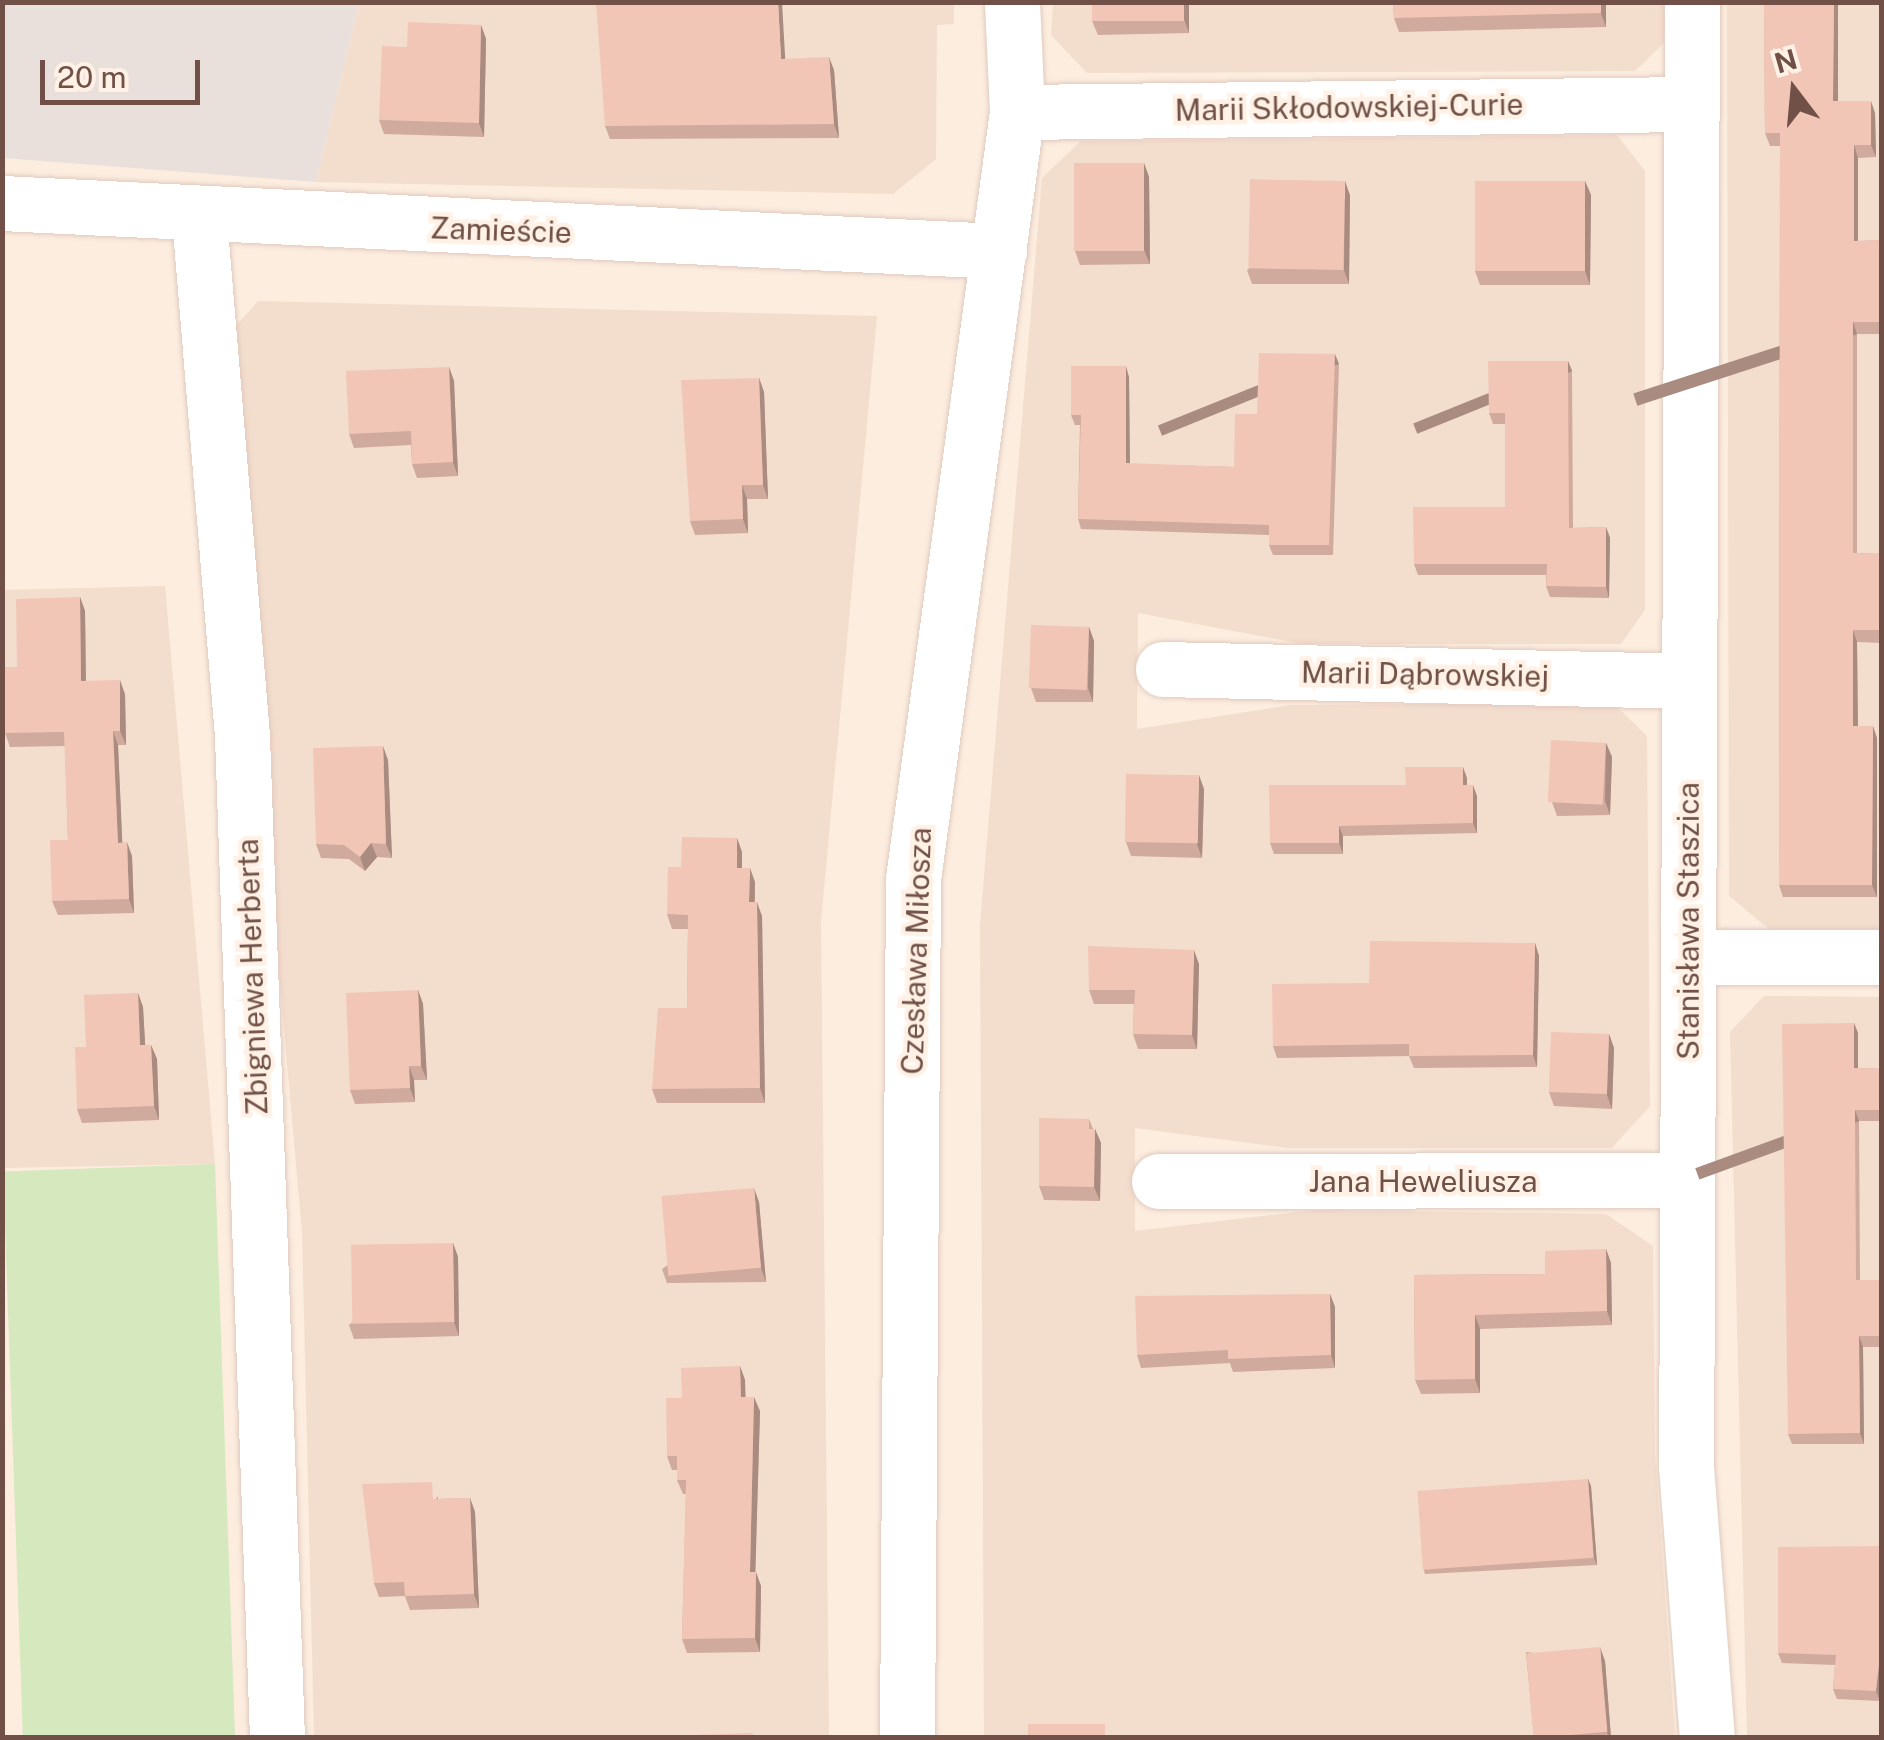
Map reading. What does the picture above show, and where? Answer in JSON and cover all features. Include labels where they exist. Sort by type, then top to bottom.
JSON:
[{"type":"street","points":[[1012,2],[1017,112]]},
{"type":"street","points":[[1690,104],[1692,2]]},
{"type":"street","name":"Marii Skłodowskiej-Curie","points":[[1017,112],[1690,104]]},
{"type":"street","name":"Stanisława Staszica","points":[[1690,104],[1686,1466],[1708,1738]]},
{"type":"street","name":"Czesława Miłosza","points":[[907,1738],[913,879],[1017,112]]},
{"type":"street","name":"Zamieście","points":[[2,203],[199,217],[999,250]]},
{"type":"street","name":"Zbigniewa Herberta","points":[[199,217],[242,736],[277,1738]]},
{"type":"street","name":"Marii Dąbrowskiej","points":[[1162,669],[1687,681]]},
{"type":"street","points":[[1689,958],[1882,957]]},
{"type":"street","name":"Jana Heweliusza","points":[[1159,1181],[1687,1180]]},
{"type":"shaded area","points":[[2,3],[359,3],[316,182],[3,158]]},
{"type":"shaded area","points":[[359,3],[954,3],[954,24],[937,25],[936,159],[893,194],[316,182]]},
{"type":"shaded area","points":[[1053,3],[1675,3],[1675,32],[1635,71],[1087,73],[1051,35]]},
{"type":"shaded area","points":[[1727,3],[1881,3],[1881,929],[1769,929],[1729,896]]},
{"type":"shaded area","points":[[1617,135],[1645,171],[1645,610],[1621,644],[1303,644],[1138,613],[1137,729],[1291,705],[1613,703],[1647,736],[1650,1106],[1612,1148],[1288,1148],[1135,1128],[1135,1231],[1315,1210],[1606,1214],[1653,1246],[1655,1454],[1675,1737],[984,1738],[980,925],[1042,178],[1081,141]]},
{"type":"shaded area","points":[[258,301],[877,316],[821,922],[829,1737],[314,1737],[302,1232],[223,340]]},
{"type":"shaded area","points":[[165,586],[215,1164],[3,1168],[2,590]]},
{"type":"shaded area","points":[[1764,996],[1881,997],[1881,1737],[1747,1737],[1730,1032]]},
{"type":"green space","points":[[215,1164],[235,1737],[23,1738],[3,1171]]},
{"type":"building","points":[[596,2],[778,2],[781,59],[829,57],[834,124],[605,126]]},
{"type":"building","points":[[1092,2],[1184,2],[1184,21],[1092,21]]},
{"type":"building","points":[[1393,2],[1601,2],[1601,13],[1394,18]]},
{"type":"building","points":[[1764,2],[1834,2],[1833,101],[1871,101],[1871,145],[1854,145],[1854,241],[1882,240],[1882,322],[1853,322],[1853,553],[1882,554],[1882,630],[1853,630],[1853,726],[1873,726],[1872,885],[1779,885],[1780,133],[1765,133]]},
{"type":"building","points":[[408,22],[481,25],[479,123],[379,120],[382,46],[407,47]]},
{"type":"building","points":[[1074,163],[1144,163],[1144,251],[1074,251]]},
{"type":"building","points":[[1250,179],[1345,181],[1343,270],[1248,268]]},
{"type":"building","points":[[1475,181],[1585,181],[1585,271],[1475,271]]},
{"type":"building","points":[[1259,353],[1335,354],[1329,545],[1269,545],[1269,525],[1078,519],[1081,415],[1071,415],[1071,366],[1126,366],[1126,463],[1234,467],[1235,414],[1257,414]]},
{"type":"building","points":[[1488,361],[1568,361],[1569,528],[1606,527],[1606,587],[1546,586],[1547,564],[1414,564],[1413,507],[1505,507],[1505,413],[1489,413]]},
{"type":"building","points":[[449,367],[453,462],[412,464],[411,431],[349,434],[346,371]]},
{"type":"building","points":[[759,378],[763,485],[742,485],[743,519],[690,521],[681,380]]},
{"type":"building","points":[[80,597],[81,681],[120,680],[120,731],[113,731],[118,843],[127,842],[129,899],[52,901],[50,840],[68,840],[64,732],[5,733],[4,667],[17,667],[16,599]]},
{"type":"building","points":[[1031,625],[1089,627],[1087,690],[1029,688]]},
{"type":"building","points":[[1551,740],[1606,743],[1603,805],[1548,802]]},
{"type":"building","points":[[383,746],[386,844],[371,843],[360,857],[344,845],[316,844],[313,748]]},
{"type":"building","points":[[1405,767],[1463,767],[1463,785],[1473,785],[1473,823],[1339,826],[1339,843],[1270,843],[1269,785],[1406,785]]},
{"type":"building","points":[[1126,774],[1199,775],[1198,843],[1125,842]]},
{"type":"building","points":[[682,837],[737,838],[737,868],[750,868],[749,902],[757,902],[760,1088],[652,1089],[658,1008],[687,1008],[688,915],[667,914],[668,867],[681,867]]},
{"type":"building","points":[[1370,941],[1535,943],[1533,1055],[1409,1056],[1409,1044],[1273,1046],[1272,984],[1369,983]]},
{"type":"building","points":[[1088,946],[1194,950],[1192,1035],[1133,1034],[1135,990],[1089,990]]},
{"type":"building","points":[[418,990],[421,1066],[409,1066],[410,1088],[350,1090],[346,993]]},
{"type":"building","points":[[138,993],[140,1045],[151,1045],[154,1106],[77,1109],[75,1047],[86,1047],[84,995]]},
{"type":"building","points":[[1854,1023],[1854,1068],[1882,1069],[1882,1110],[1855,1110],[1856,1280],[1882,1280],[1882,1336],[1859,1336],[1860,1433],[1788,1434],[1782,1024]]},
{"type":"building","points":[[1551,1032],[1609,1034],[1607,1094],[1549,1092]]},
{"type":"building","points":[[1039,1118],[1089,1119],[1089,1129],[1095,1129],[1094,1187],[1039,1186]]},
{"type":"building","points":[[754,1188],[761,1268],[668,1276],[661,1196]]},
{"type":"building","points":[[453,1243],[454,1322],[352,1324],[351,1245]]},
{"type":"building","points":[[1606,1249],[1607,1311],[1475,1315],[1475,1379],[1415,1380],[1414,1275],[1545,1274],[1545,1251]]},
{"type":"building","points":[[1330,1294],[1331,1355],[1228,1359],[1228,1350],[1137,1355],[1135,1296]]},
{"type":"building","points":[[740,1366],[741,1397],[754,1397],[750,1572],[756,1572],[755,1638],[682,1639],[686,1480],[677,1480],[677,1456],[667,1456],[666,1398],[682,1398],[681,1368]]},
{"type":"building","points":[[1588,1479],[1594,1558],[1423,1570],[1417,1491]]},
{"type":"building","points":[[432,1482],[433,1499],[470,1498],[474,1594],[405,1596],[404,1582],[374,1583],[362,1484]]},
{"type":"building","points":[[1882,1546],[1882,1638],[1876,1691],[1833,1689],[1836,1655],[1778,1653],[1778,1547]]},
{"type":"building","points":[[1600,1647],[1607,1732],[1534,1738],[1526,1653]]},
{"type":"building","points":[[1028,1724],[1105,1724],[1105,1738],[1028,1738]]},
{"type":"building","points":[[753,1733],[753,1738],[689,1738],[689,1735]]}]
